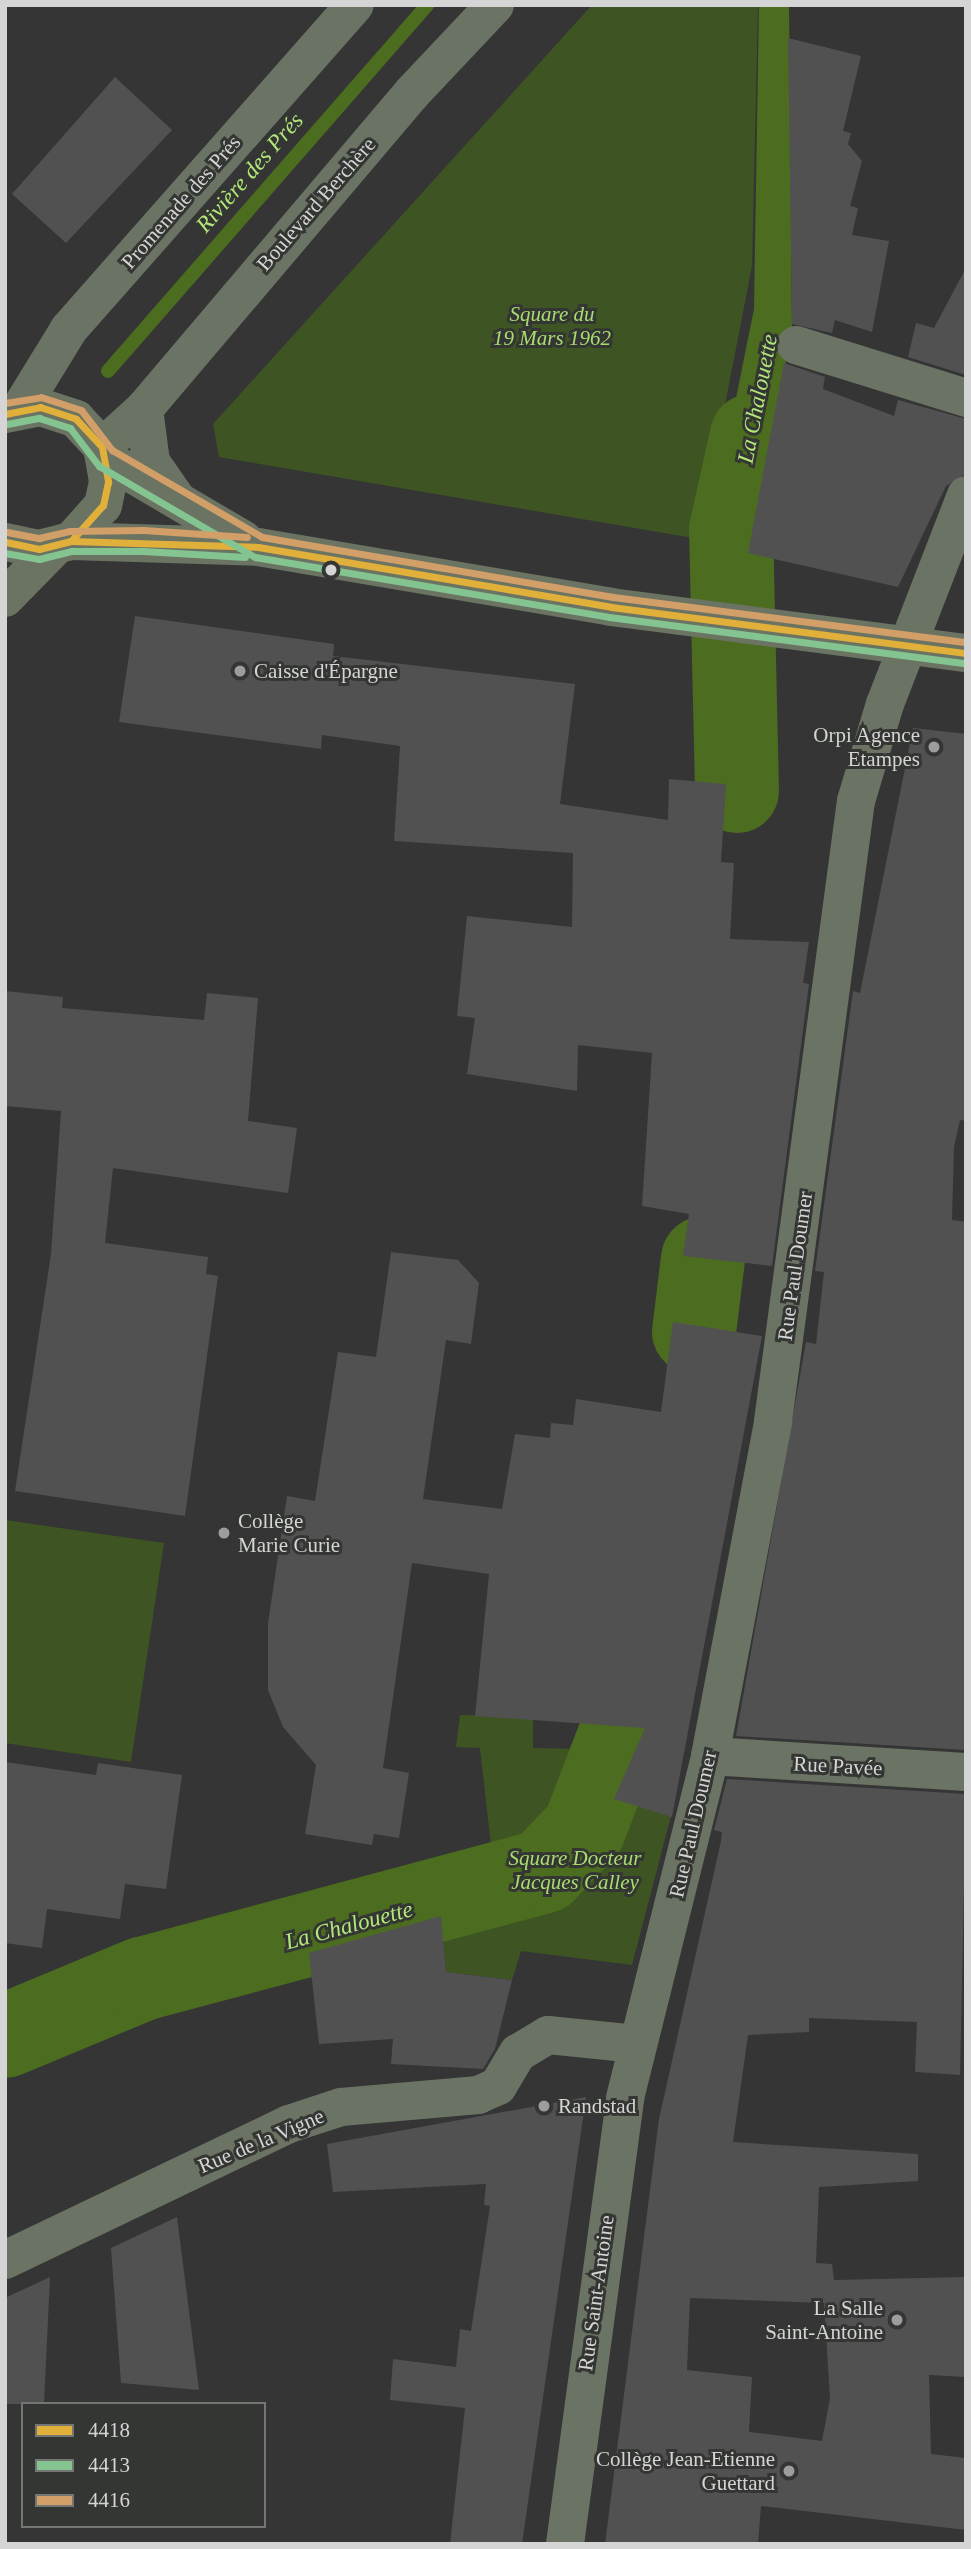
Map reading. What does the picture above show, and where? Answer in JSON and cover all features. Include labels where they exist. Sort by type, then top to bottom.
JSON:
[{"type":"main road","points":[[13,412],[68,414],[103,453],[178,501],[258,547]]},
{"type":"main road","points":[[5,598],[103,505],[103,453]]},
{"type":"main road","points":[[5,542],[258,547],[683,617],[966,653]]},
{"type":"street","name":"Promenade des Prés","points":[[13,412],[69,329],[355,5]]},
{"type":"street","name":"Boulevard Berchère","points":[[103,453],[144,409],[412,93],[495,5]]},
{"type":"street","points":[[796,345],[966,398]]},
{"type":"street","points":[[144,409],[150,462],[178,501]]},
{"type":"street","name":"Rue Paul Doumer","points":[[637,2044],[710,1756],[790,1309],[856,801],[907,645],[966,495]]},
{"type":"street","name":"Rue Pavée","points":[[710,1756],[966,1772]]},
{"type":"street","name":"Rue de la Vigne","points":[[5,2260],[289,2124],[341,2107],[478,2095],[498,2086],[518,2053],[548,2035],[637,2044]]},
{"type":"street","name":"Rue Saint-Antoine","points":[[565,2544],[588,2340],[637,2044]]},
{"type":"green space","name":"Square du 19 Mars 1962","points":[[592,5],[758,5],[752,266],[699,539],[219,457],[213,424]]},
{"type":"green space","points":[[5,1520],[164,1543],[131,1762],[5,1743]]},
{"type":"green space","name":"Square Docteur Jacques Calley","points":[[460,1715],[533,1716],[533,1748],[579,1749],[568,1784],[671,1816],[632,1965],[521,1951],[512,1980],[446,1972],[441,1916],[468,1905],[467,1887],[457,1879],[494,1872],[480,1748],[456,1747]]},
{"type":"water","points":[[759,5],[789,5],[792,331],[748,551],[706,547],[754,309]]},
{"type":"building","points":[[788,38],[861,56],[843,131],[851,133],[848,144],[862,161],[850,206],[858,208],[852,235],[889,241],[872,332],[835,320],[832,333],[792,324]]},
{"type":"building","points":[[115,77],[172,130],[66,243],[12,194]]},
{"type":"building","points":[[966,268],[966,375],[908,357],[916,323],[934,328]]},
{"type":"building","points":[[784,363],[825,377],[823,389],[894,416],[898,400],[966,419],[966,474],[946,486],[898,587],[748,553]]},
{"type":"building","points":[[135,616],[334,644],[333,656],[575,684],[560,804],[668,820],[669,779],[726,784],[721,862],[734,863],[730,939],[809,942],[803,983],[809,984],[772,1266],[683,1256],[689,1214],[642,1206],[652,1053],[578,1045],[577,1091],[467,1074],[475,1018],[457,1016],[467,916],[572,927],[573,853],[394,841],[400,746],[322,735],[321,749],[119,722]]},
{"type":"building","points":[[913,728],[966,734],[966,1121],[960,1120],[954,1147],[952,1220],[966,1222],[966,1750],[736,1736],[806,1342],[816,1344],[824,1272],[815,1271],[853,991],[860,993]]},
{"type":"building","points":[[5,991],[63,997],[62,1008],[204,1020],[207,993],[258,998],[248,1121],[297,1128],[288,1193],[113,1168],[105,1243],[208,1257],[206,1274],[218,1276],[185,1516],[15,1491],[51,1254],[61,1111],[5,1106]]},
{"type":"building","points":[[391,1252],[458,1260],[479,1283],[471,1344],[446,1340],[423,1499],[502,1509],[515,1434],[550,1438],[551,1423],[573,1425],[576,1399],[661,1412],[673,1322],[762,1336],[672,1817],[614,1799],[645,1728],[475,1716],[489,1574],[412,1563],[383,1768],[409,1773],[399,1838],[374,1834],[372,1845],[305,1834],[316,1765],[283,1727],[268,1690],[268,1623],[287,1496],[315,1501],[338,1352],[376,1357]]},
{"type":"building","points":[[5,1762],[96,1775],[98,1763],[182,1775],[166,1889],[125,1884],[120,1919],[47,1909],[42,1948],[5,1943]]},
{"type":"building","points":[[727,1779],[966,1794],[960,2075],[915,2072],[917,2022],[809,2018],[809,2032],[748,2035],[733,2142],[918,2154],[918,2181],[819,2187],[816,2263],[832,2264],[834,2280],[966,2277],[966,2377],[929,2375],[931,2454],[966,2458],[966,2530],[761,2506],[758,2544],[605,2544],[659,2119],[721,1841],[722,1832],[714,1830]],"holes":[[[690,2298],[824,2303],[830,2398],[822,2441],[749,2432],[752,2377],[687,2370]]]},
{"type":"building","points":[[441,1916],[446,1972],[512,1980],[495,2049],[483,2069],[391,2064],[393,2039],[319,2044],[309,1953]]},
{"type":"building","points":[[586,2097],[522,2544],[450,2544],[465,2408],[390,2400],[393,2359],[456,2367],[460,2329],[471,2331],[490,2206],[484,2205],[486,2184],[333,2192],[327,2144]]},
{"type":"building","points":[[177,2217],[199,2390],[121,2383],[111,2248]]},
{"type":"building","points":[[50,2277],[44,2402],[5,2404],[5,2298]]},
{"type":"waterway","name":"Rivière des Prés","points":[[108,371],[427,5]]},
{"type":"waterway","name":"La Chalouette","points":[[737,791],[731,530],[752,435]]},
{"type":"waterway","name":"La Chalouette","points":[[694,1332],[703,1259]]},
{"type":"waterway","name":"La Chalouette","points":[[5,2036],[142,1979],[544,1871],[584,1829],[620,1735]]},
{"type":"transit line","name":"4416","points":[[5,403],[41,397],[81,410],[112,450],[262,537],[613,597],[966,642]]},
{"type":"transit line","name":"4418","points":[[5,414],[40,407],[76,419],[102,447],[108,482],[103,505],[71,541],[39,549],[5,542]]},
{"type":"transit line","name":"4413","points":[[7,424],[39,418],[70,428],[99,466],[255,557],[609,617],[965,663]]},
{"type":"transit line","name":"4416","points":[[7,532],[39,538],[70,531],[143,530],[247,537]]},
{"type":"transit line","name":"4418","points":[[71,541],[258,547],[611,607],[966,653]]},
{"type":"transit line","name":"4413","points":[[5,553],[39,559],[72,551],[143,551],[245,557]]},
{"type":"place","name":"Caisse d'Épargne","points":[[240,671]]},
{"type":"place","name":"Orpi Agence Etampes","points":[[934,747]]},
{"type":"place","name":"Collège Marie Curie","points":[[224,1533]]},
{"type":"place","name":"Randstad","points":[[544,2106]]},
{"type":"place","name":"La Salle Saint-Antoine","points":[[897,2320]]},
{"type":"place","name":"Collège Jean-Etienne Guettard","points":[[789,2471]]}]
